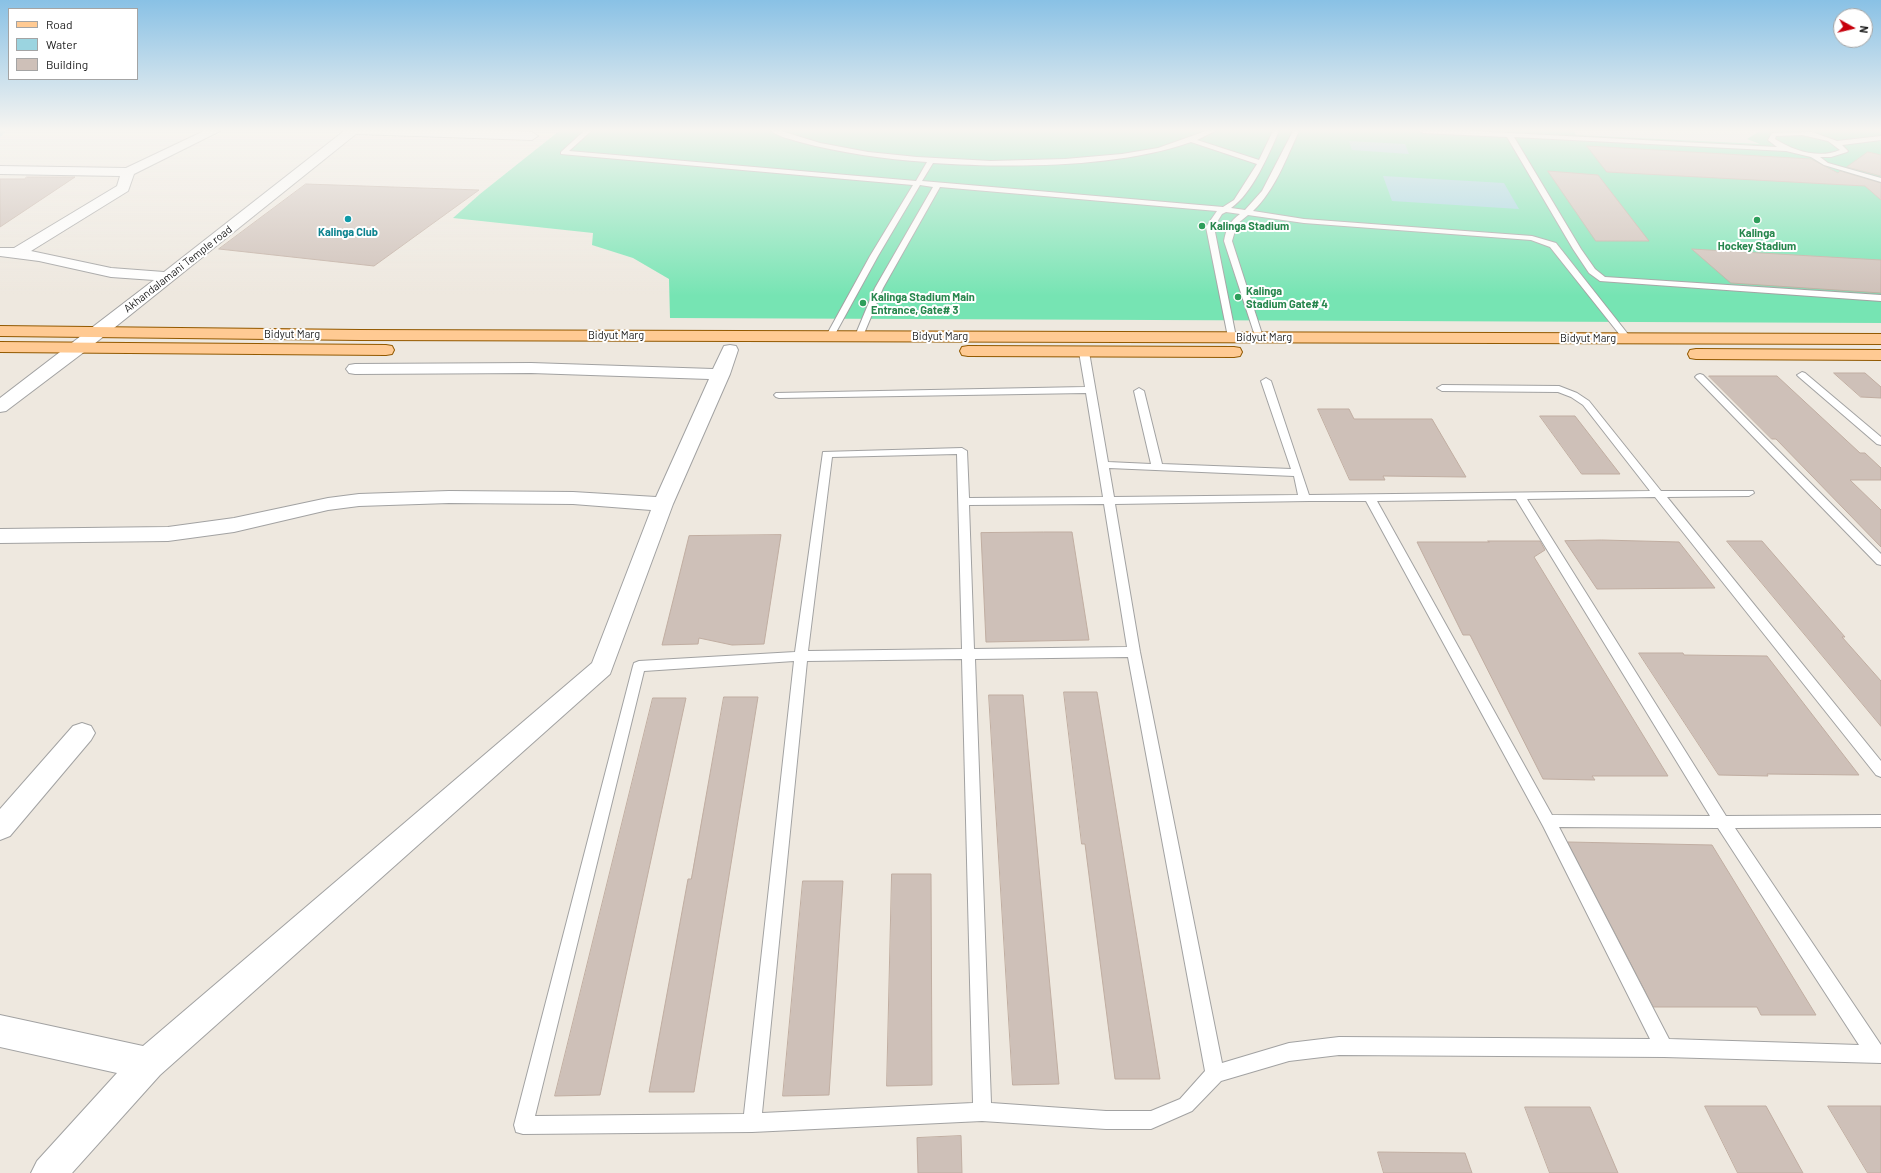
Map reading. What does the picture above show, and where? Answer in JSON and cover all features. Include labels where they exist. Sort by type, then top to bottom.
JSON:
[{"type":"main road","name":"Bidyut Marg","points":[[0,331],[830,336],[1881,339]]},
{"type":"main road","name":"Bidyut Marg","points":[[0,347],[1881,355]]},
{"type":"street","points":[[18,252],[123,188],[124,186]]},
{"type":"street","name":"Akhandalamani Temple road","points":[[0,407],[78,348],[283,186]]},
{"type":"street","points":[[0,252],[18,252],[41,256],[104,271],[167,277]]},
{"type":"street","points":[[49,1173],[148,1063],[602,668],[663,504],[721,374],[730,350]]},
{"type":"street","points":[[355,369],[532,368],[721,374]]},
{"type":"street","points":[[0,536],[168,534],[234,525],[328,504],[359,500],[449,497],[572,498],[663,504]]},
{"type":"street","points":[[0,828],[82,733]]},
{"type":"street","points":[[0,1031],[148,1063]]},
{"type":"lane","points":[[830,336],[874,256],[918,186]]},
{"type":"lane","points":[[859,336],[879,288],[937,186],[1247,212],[1304,221],[1532,238],[1553,245],[1627,338]]},
{"type":"lane","points":[[1232,337],[1210,227],[1214,219],[1223,210],[1237,201],[1247,186]]},
{"type":"lane","points":[[1258,337],[1228,241],[1229,231],[1233,221],[1247,212],[1258,201],[1266,186]]},
{"type":"lane","points":[[1539,186],[1577,249],[1592,271],[1603,279],[1881,298]]},
{"type":"lane","points":[[1084,352],[1134,652],[1216,1074]]},
{"type":"lane","points":[[1802,375],[1881,442]]},
{"type":"lane","points":[[1700,377],[1881,561]]},
{"type":"lane","points":[[1266,381],[1298,473],[1305,499]]},
{"type":"lane","points":[[1442,388],[1559,389],[1574,395],[1586,403],[1881,771]]},
{"type":"lane","points":[[779,395],[1090,390]]},
{"type":"lane","points":[[1139,391],[1157,467]]},
{"type":"lane","points":[[752,1123],[801,656],[827,454],[962,451],[965,502],[968,654],[982,1112]]},
{"type":"lane","points":[[1102,464],[1298,473]]},
{"type":"lane","points":[[965,502],[1749,493]]},
{"type":"lane","points":[[1520,496],[1722,822],[1878,1054]]},
{"type":"lane","points":[[1370,498],[1548,821],[1664,1048]]},
{"type":"lane","points":[[1134,652],[801,656],[639,666],[522,1125],[752,1123],[982,1112],[1106,1120],[1151,1120],[1186,1105],[1216,1074],[1254,1061],[1289,1052],[1339,1046],[1664,1048],[1878,1054]]},
{"type":"lane","points":[[1548,821],[1881,821]]},
{"type":"green space","name":"Kalinga Stadium","points":[[490,186],[1881,186],[1881,323],[670,318],[669,279],[633,258],[592,245],[593,233],[453,218]]},
{"type":"water","points":[[1387,186],[1506,186],[1519,209],[1392,201]]},
{"type":"building","points":[[0,186],[62,186],[0,227]]},
{"type":"building","name":"Kalinga Club","points":[[304,186],[356,186],[479,190],[374,266],[219,249]]},
{"type":"building","points":[[1558,186],[1606,186],[1649,241],[1596,241]]},
{"type":"building","points":[[1860,186],[1881,186],[1881,200],[1865,186]]},
{"type":"building","points":[[1692,249],[1881,260],[1881,293],[1731,283]]},
{"type":"building","points":[[1834,373],[1865,373],[1881,387],[1881,398],[1861,397]]},
{"type":"building","points":[[1709,376],[1777,376],[1860,453],[1865,453],[1881,468],[1881,480],[1850,480],[1881,510],[1881,547],[1776,439],[1772,439]]},
{"type":"building","points":[[1318,409],[1349,409],[1354,419],[1432,419],[1466,477],[1383,476],[1385,480],[1350,480]]},
{"type":"building","points":[[1540,416],[1575,416],[1620,474],[1582,474]]},
{"type":"building","points":[[1072,532],[1089,640],[986,642],[981,533]]},
{"type":"building","points":[[781,535],[764,644],[732,645],[699,638],[698,644],[662,645],[689,536]]},
{"type":"building","points":[[1602,540],[1679,542],[1715,588],[1597,589],[1565,541]]},
{"type":"building","points":[[1488,541],[1540,541],[1545,550],[1534,557],[1668,776],[1592,776],[1595,780],[1543,779],[1470,635],[1463,635],[1417,542],[1489,542]]},
{"type":"building","points":[[1727,541],[1762,541],[1845,637],[1842,637],[1881,681],[1881,726]]},
{"type":"building","points":[[1639,653],[1767,656],[1859,775],[1719,775]]},
{"type":"building","points":[[1064,692],[1097,692],[1160,1079],[1115,1079],[1085,844],[1082,844]]},
{"type":"building","points":[[989,695],[1023,695],[1059,1084],[1013,1085]]},
{"type":"building","points":[[724,697],[758,697],[694,1092],[649,1092],[688,879],[691,879]]},
{"type":"building","points":[[653,698],[686,698],[600,1095],[555,1096]]},
{"type":"building","points":[[1568,842],[1712,845],[1816,1015],[1761,1015],[1757,1007],[1654,1007]]},
{"type":"building","points":[[892,874],[931,874],[932,1085],[887,1086]]},
{"type":"building","points":[[803,881],[843,881],[829,1095],[783,1096]]},
{"type":"building","points":[[1705,1106],[1766,1106],[1803,1173],[1738,1173]]},
{"type":"building","points":[[1828,1106],[1881,1106],[1881,1173],[1868,1173]]},
{"type":"building","points":[[1525,1107],[1590,1107],[1618,1173],[1550,1173]]},
{"type":"building","points":[[961,1136],[962,1173],[918,1173],[917,1138]]},
{"type":"building","points":[[1378,1152],[1465,1153],[1472,1173],[1384,1173]]},
{"type":"place","name":"Kalinga Club","points":[[348,219]]},
{"type":"place","name":"Kalinga Hockey Stadium","points":[[1757,220]]},
{"type":"place","name":"Kalinga Stadium","points":[[1202,226]]},
{"type":"place","name":"Kalinga Stadium Gate# 4","points":[[1238,297]]},
{"type":"place","name":"Kalinga Stadium Main Entrance, Gate# 3","points":[[863,303]]}]
